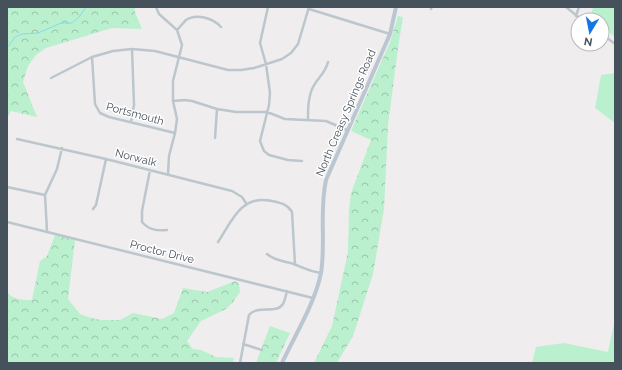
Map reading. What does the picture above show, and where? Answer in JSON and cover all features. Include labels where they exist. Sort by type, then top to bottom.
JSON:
[{"type":"street","points":[[156,7],[159,14],[177,30],[182,45],[173,81],[173,101],[177,119],[169,156],[168,174]]},
{"type":"street","points":[[268,7],[260,43],[266,64],[270,93],[269,105],[260,141],[264,151],[269,155],[288,160],[302,161]]},
{"type":"street","name":"North Creasy Springs Road","points":[[282,363],[313,298],[321,273],[323,192],[328,176],[390,34],[396,7]]},
{"type":"street","points":[[51,78],[92,57],[113,51],[132,49],[155,51],[228,70],[241,70],[266,64],[282,59],[295,49],[298,44],[309,8],[390,34]]},
{"type":"street","points":[[177,30],[187,20],[197,16],[217,22],[221,27]]},
{"type":"street","points":[[131,122],[134,105],[132,49]]},
{"type":"street","name":"Portsmouth","points":[[92,57],[95,104],[97,109],[103,115],[175,133]]},
{"type":"street","points":[[308,120],[310,95],[314,86],[326,71],[328,62]]},
{"type":"street","points":[[173,101],[192,101],[217,109],[236,112],[267,112],[285,119],[326,121],[347,130]]},
{"type":"street","points":[[215,138],[217,109]]},
{"type":"street","name":"Norwalk","points":[[17,139],[62,148],[232,191],[242,197],[246,203]]},
{"type":"street","points":[[47,231],[45,195],[57,169],[62,148]]},
{"type":"street","points":[[93,209],[96,204],[106,159]]},
{"type":"street","points":[[150,170],[141,217],[142,222],[149,228],[160,231],[167,230]]},
{"type":"street","points":[[7,187],[45,195]]},
{"type":"street","points":[[218,242],[238,211],[246,203],[255,200],[266,200],[284,204],[289,207],[292,212],[294,222],[295,264]]},
{"type":"street","name":"Proctor Drive","points":[[7,222],[313,298]]},
{"type":"street","points":[[267,254],[276,260],[295,264],[309,272],[321,273]]},
{"type":"street","points":[[240,363],[248,319],[251,312],[254,310],[280,307],[287,291]]},
{"type":"street","points":[[243,344],[262,350]]},
{"type":"green space","points":[[7,7],[135,7],[135,12],[142,29],[112,28],[46,48],[36,55],[28,66],[23,82],[37,117],[11,111],[7,118]]},
{"type":"green space","points":[[593,7],[615,7],[615,37],[610,33],[610,12],[592,12]]},
{"type":"green space","points":[[398,16],[403,17],[388,125],[384,209],[373,274],[353,336],[337,363],[314,363],[332,326],[348,252],[351,193],[371,140],[351,131],[390,42]]},
{"type":"green space","points":[[615,73],[615,123],[595,108],[601,75]]},
{"type":"green space","points":[[55,235],[75,240],[68,299],[80,314],[91,318],[101,320],[120,320],[133,313],[162,319],[174,313],[183,288],[207,292],[235,281],[239,284],[240,292],[233,302],[226,309],[201,321],[187,341],[193,349],[201,350],[216,357],[234,358],[233,362],[235,363],[7,363],[7,292],[15,298],[32,300],[40,261],[47,256]]},
{"type":"green space","points":[[615,319],[615,363],[532,363],[536,347],[564,343],[608,352]]},
{"type":"green space","points":[[270,326],[290,333],[276,363],[256,363]]},
{"type":"waterway","points":[[7,48],[15,37],[22,34],[38,33],[61,23],[72,23],[79,17],[86,7]]}]
